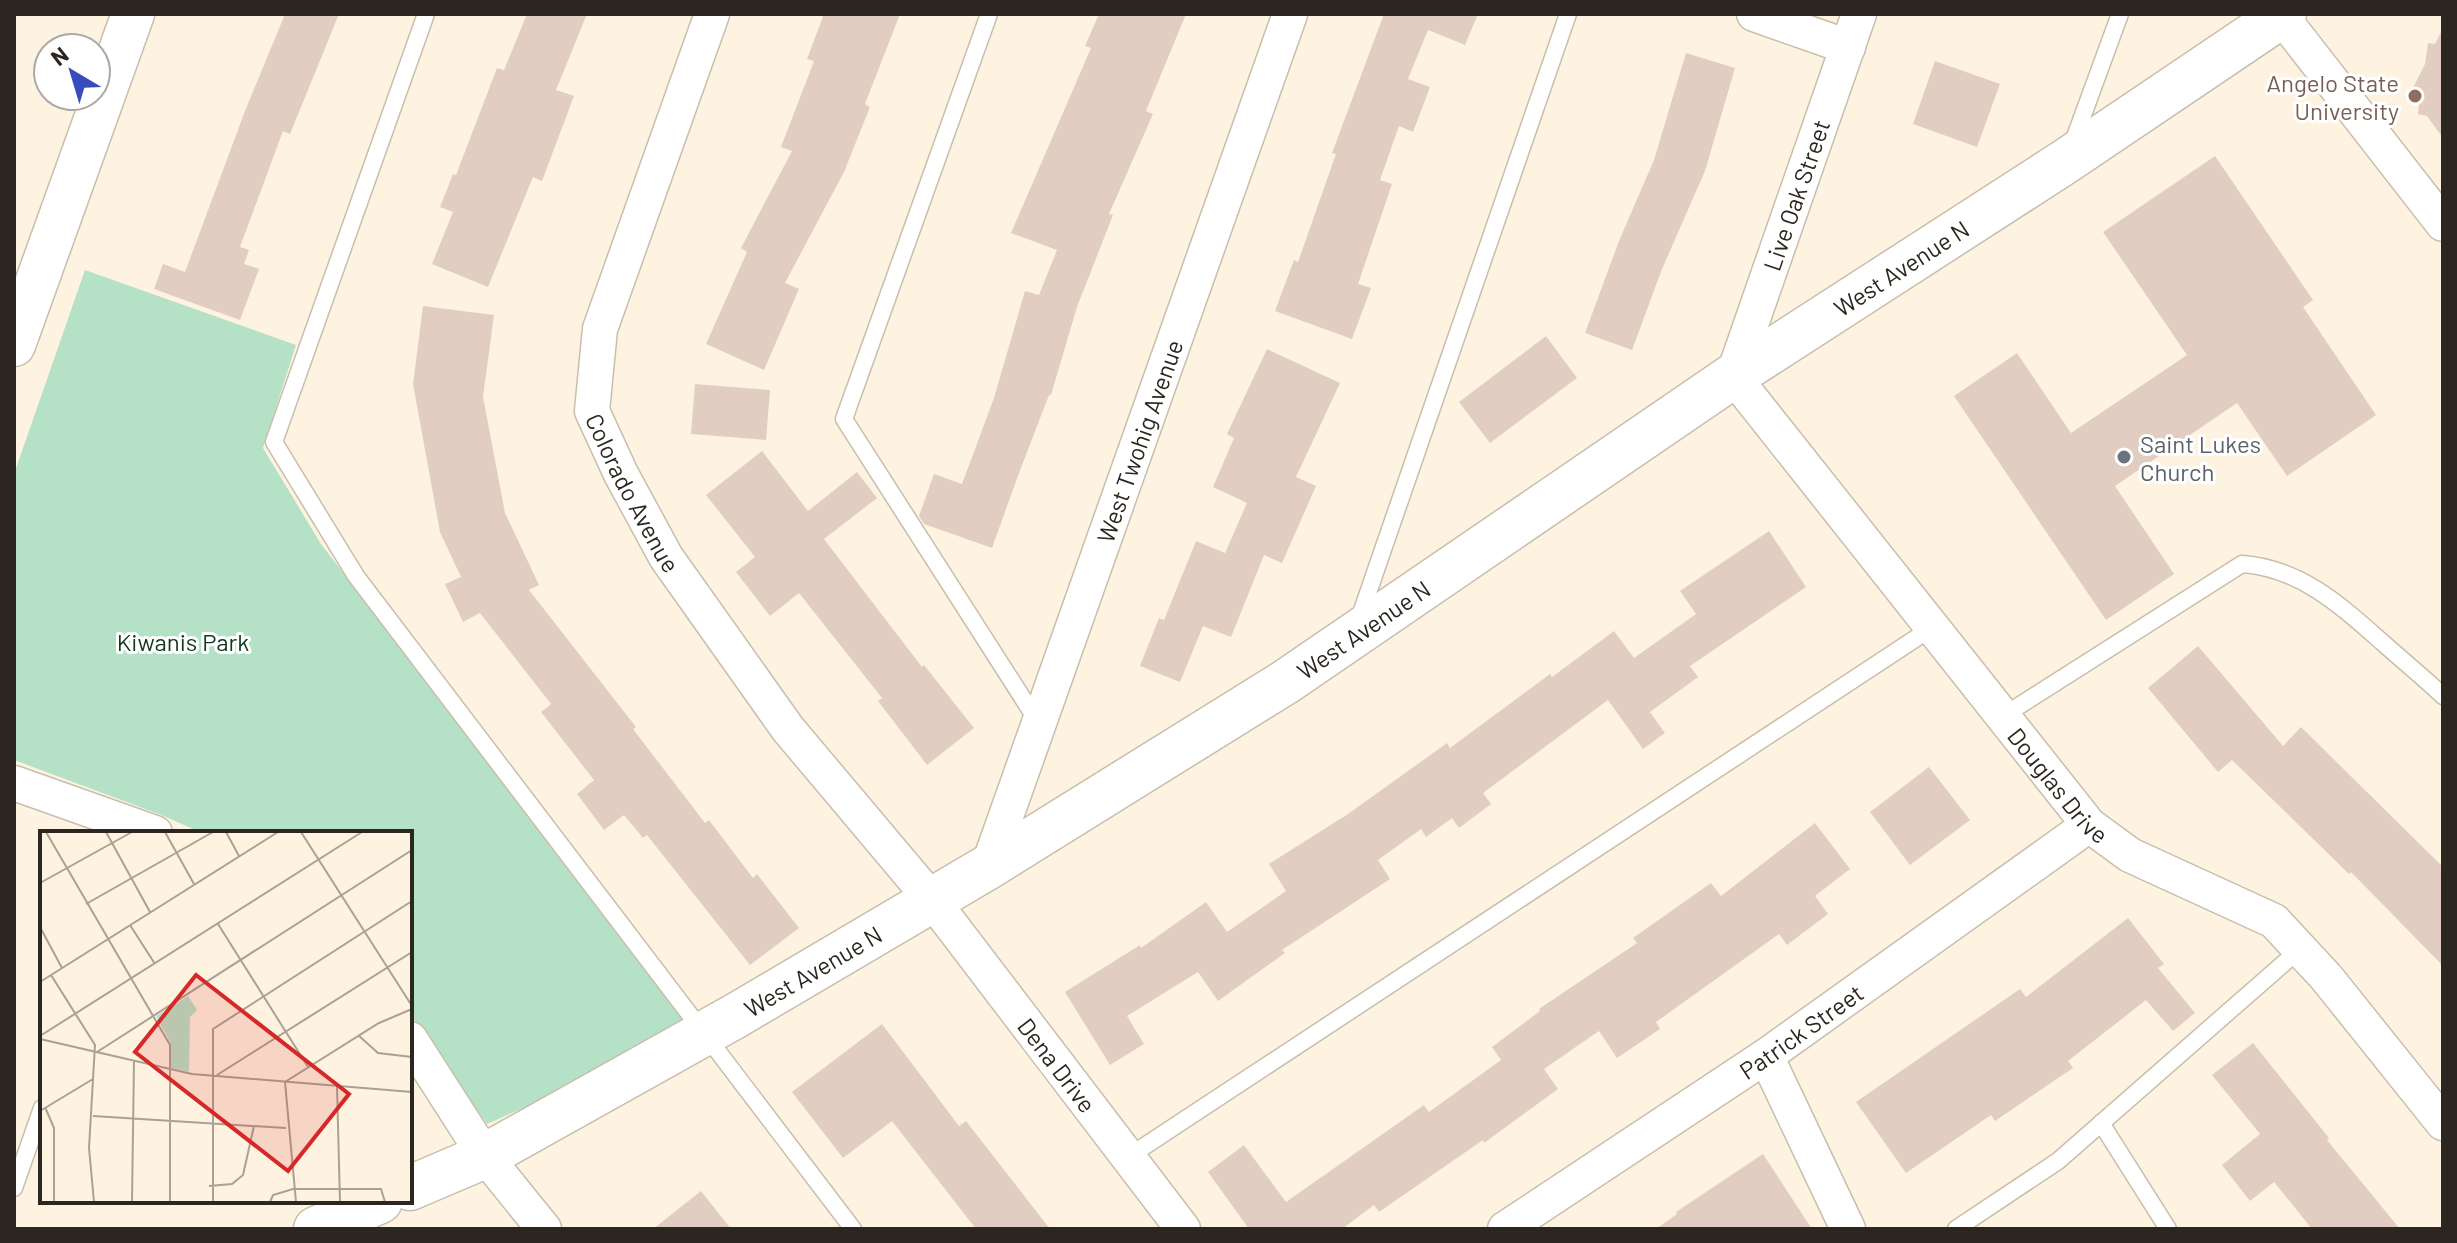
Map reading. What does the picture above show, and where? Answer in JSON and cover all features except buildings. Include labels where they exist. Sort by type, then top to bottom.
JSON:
[{"type":"main road","name":"West Avenue N","points":[[412,1187],[485,1156],[703,1034],[988,867],[1287,681],[1733,376],[2066,161],[2283,15]]},
{"type":"main road","points":[[316,1229],[375,1203]]},
{"type":"street","points":[[14,345],[133,14]]},
{"type":"street","name":"Colorado Avenue","points":[[712,14],[600,329],[592,411],[621,474],[675,570],[788,729],[932,900]]},
{"type":"street","name":"West Twohig Avenue","points":[[988,867],[1290,14]]},
{"type":"street","points":[[1754,14],[1848,47]]},
{"type":"street","name":"Live Oak Street","points":[[1733,376],[1859,14]]},
{"type":"street","points":[[2283,15],[2443,224]]},
{"type":"street","name":"Douglas Drive","points":[[1733,376],[2089,825],[2130,855],[2274,921],[2326,977],[2443,1123]]},
{"type":"street","points":[[14,783],[145,831]]},
{"type":"street","name":"Patrick Street","points":[[1505,1229],[1766,1056],[2089,825]]},
{"type":"street","name":"Dena Drive","points":[[932,900],[1183,1229]]},
{"type":"street","points":[[412,1042],[485,1156],[544,1229]]},
{"type":"street","points":[[1766,1056],[1848,1229]]},
{"type":"lane","points":[[426,14],[274,442],[356,576],[853,1229]]},
{"type":"lane","points":[[989,14],[844,419],[1039,723]]},
{"type":"lane","points":[[1353,635],[1568,14]]},
{"type":"lane","points":[[2066,161],[2120,14]]},
{"type":"lane","points":[[2003,716],[2242,564],[2265,566],[2300,579],[2340,604],[2443,696]]},
{"type":"lane","points":[[1128,1157],[1933,627]]},
{"type":"lane","points":[[1956,1229],[2058,1161],[2300,949]]},
{"type":"lane","points":[[14,1188],[40,1114]]},
{"type":"lane","points":[[2101,1123],[2168,1229]]},
{"type":"green space","name":"Kiwanis Park","points":[[85,270],[296,345],[263,448],[321,544],[694,1029],[487,1124],[412,1017],[412,831],[198,831],[14,760],[14,474]]},
{"type":"place","name":"Angelo State University","points":[[2415,96]]},
{"type":"place","name":"Saint Lukes Church","points":[[2124,457]]}]
